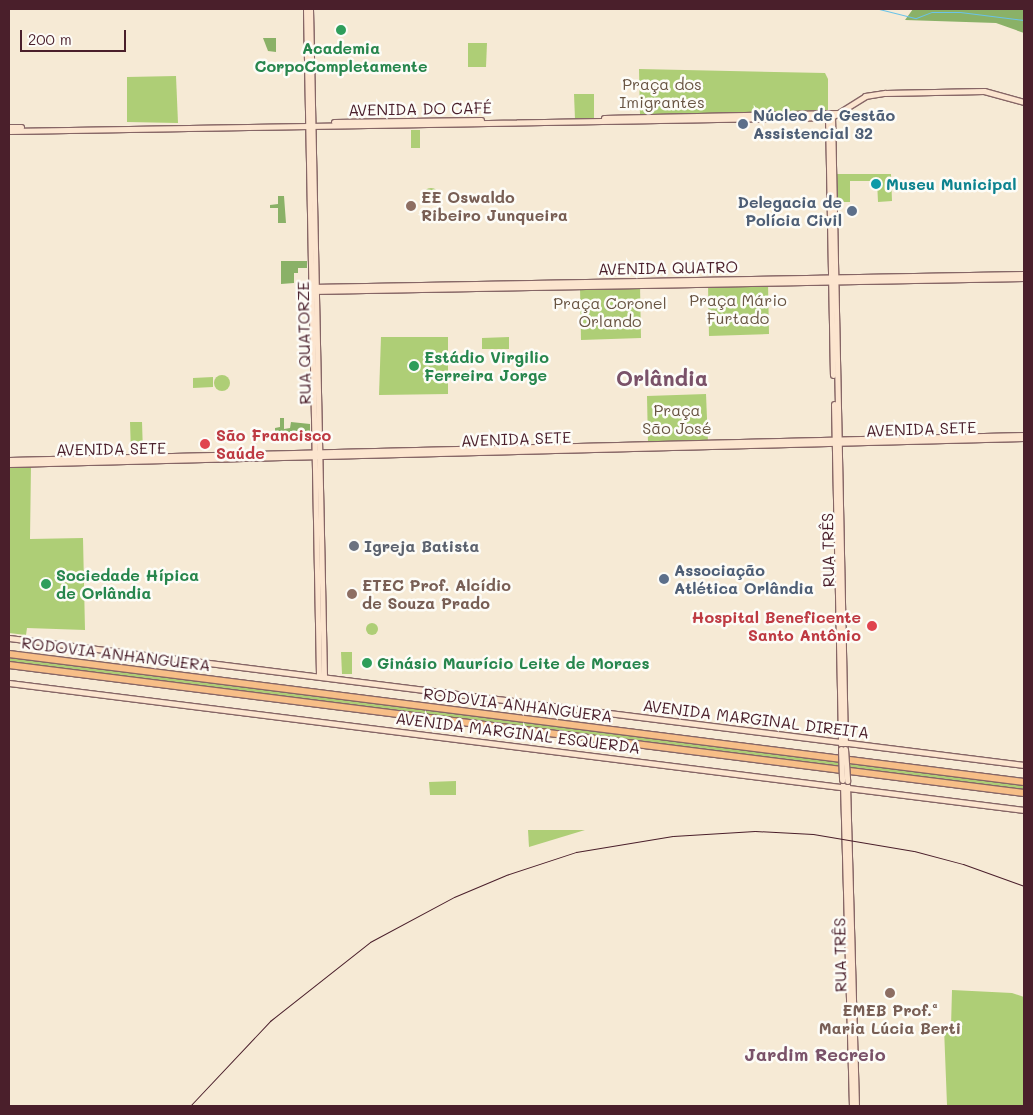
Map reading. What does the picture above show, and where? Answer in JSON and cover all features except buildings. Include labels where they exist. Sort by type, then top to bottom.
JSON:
[{"type":"highway","name":"RODOVIA ANHANGUERA","points":[[9,654],[1024,782]]},
{"type":"highway","name":"RODOVIA ANHANGUERA","points":[[9,665],[1024,793]]},
{"type":"main road","name":"RUA QUATORZE","points":[[306,9],[311,124]]},
{"type":"main road","name":"RUA QUATORZE","points":[[310,9],[321,677]]},
{"type":"main road","name":"AVENIDA DO CAFÉ","points":[[9,129],[830,115],[839,112],[864,96],[885,93],[984,91],[1024,102]]},
{"type":"main road","name":"RUA TRÊS","points":[[830,115],[852,1106]]},
{"type":"main road","name":"AVENIDA QUATRO","points":[[314,289],[918,278],[1024,274]]},
{"type":"main road","name":"AVENIDA QUATRO","points":[[992,276],[1024,278]]},
{"type":"main road","name":"AVENIDA SETE","points":[[836,442],[1024,435]]},
{"type":"main road","name":"AVENIDA SETE","points":[[9,464],[1024,438]]},
{"type":"main road","name":"AVENIDA SETE","points":[[9,460],[316,455]]},
{"type":"main road","name":"AVENIDA MARGINAL DIREITA","points":[[9,638],[843,746],[1024,765]]},
{"type":"main road","name":"AVENIDA MARGINAL ESQUERDA","points":[[9,683],[1024,810]]},
{"type":"main road","name":"RUA TRÊS","points":[[845,787],[856,1106]]},
{"type":"green space","points":[[913,9],[1024,9],[1024,33],[996,23],[905,20]]},
{"type":"green space","points":[[263,38],[276,38],[276,52],[268,51]]},
{"type":"green space","points":[[468,43],[487,43],[486,67],[468,67]]},
{"type":"green space","name":"Praça dos Imigrantes","points":[[639,69],[825,73],[828,79],[828,113],[640,115]]},
{"type":"green space","points":[[176,76],[178,123],[127,122],[127,77]]},
{"type":"green space","points":[[574,94],[594,94],[594,118],[575,119]]},
{"type":"green space","points":[[411,130],[420,130],[420,148],[411,148]]},
{"type":"green space","points":[[833,174],[891,174],[892,201],[878,202],[877,181],[850,181],[850,202],[834,202]]},
{"type":"green space","points":[[431,188],[439,196],[431,204],[423,196]]},
{"type":"green space","points":[[278,196],[284,196],[286,223],[278,223],[278,208],[270,208],[270,205],[278,204]]},
{"type":"green space","points":[[281,261],[307,261],[307,268],[298,268],[298,273],[294,273],[294,283],[281,284]]},
{"type":"green space","name":"Praça Mário Furtado","points":[[768,283],[769,334],[709,336],[708,284]]},
{"type":"green space","name":"Praça Coronel Orlando","points":[[640,285],[641,338],[581,340],[580,287]]},
{"type":"green space","name":"Estádio Virgilio Ferreira Jorge","points":[[381,337],[448,337],[448,394],[379,395]]},
{"type":"green space","points":[[509,337],[509,349],[482,349],[482,338]]},
{"type":"green space","points":[[222,375],[228,377],[230,383],[228,389],[222,391],[216,389],[214,383],[216,377]]},
{"type":"green space","points":[[213,377],[213,387],[193,388],[193,378]]},
{"type":"green space","name":"Praça São José","points":[[706,394],[708,443],[648,444],[647,396]]},
{"type":"green space","points":[[280,418],[284,418],[284,429],[290,428],[291,422],[310,424],[310,431],[290,431],[290,439],[285,439],[275,434],[275,428],[280,427]]},
{"type":"green space","points":[[130,422],[142,422],[143,454],[131,454]]},
{"type":"green space","name":"Sociedade Hípica de Orlândia","points":[[9,465],[31,465],[30,539],[83,538],[85,630],[27,628],[26,635],[9,633]]},
{"type":"green space","points":[[370,623],[374,623],[378,629],[374,635],[370,635],[366,631],[366,627]]},
{"type":"green space","points":[[341,652],[352,652],[352,674],[342,674]]},
{"type":"green space","points":[[9,657],[1024,784],[1024,791],[9,663]]},
{"type":"green space","points":[[456,781],[456,795],[430,795],[429,782]]},
{"type":"green space","points":[[528,830],[585,830],[529,847]]},
{"type":"green space","points":[[952,990],[1012,993],[1024,997],[1024,1106],[947,1105],[944,1028],[951,1027]]},
{"type":"waterway","points":[[434,9],[519,9]]},
{"type":"waterway","points":[[879,9],[916,18],[932,12],[960,12],[1024,20]]},
{"type":"railway","points":[[190,1106],[270,1021],[370,942],[454,897],[506,875],[576,852],[673,836],[755,831],[813,834],[914,851],[963,864],[1024,886]]},
{"type":"place","name":"Academia CorpoCompletamente","points":[[341,30]]},
{"type":"place","name":"Núcleo de Gestão Assistencial 32","points":[[743,124]]},
{"type":"place","name":"Museu Municipal","points":[[876,184]]},
{"type":"place","name":"EE Oswaldo Ribeiro Junqueira","points":[[411,206]]},
{"type":"place","name":"Delegacia de Polícia Civil","points":[[852,211]]},
{"type":"place","name":"Estádio Virgilio Ferreira Jorge","points":[[414,366]]},
{"type":"place","name":"São Francisco Saúde","points":[[205,444]]},
{"type":"place","name":"Igreja Batista","points":[[354,546]]},
{"type":"place","name":"Associação Atlética Orlândia","points":[[664,579]]},
{"type":"place","name":"Sociedade Hípica de Orlândia","points":[[46,584]]},
{"type":"place","name":"ETEC Prof. Alcídio de Souza Prado","points":[[352,594]]},
{"type":"place","name":"Hospital Beneficente Santo Antônio","points":[[872,626]]},
{"type":"place","name":"Ginásio Maurício Leite de Moraes","points":[[367,663]]},
{"type":"place","name":"EMEB Prof.ª Maria Lúcia Berti","points":[[890,993]]},
{"type":"district","name":"Orlândia","points":[[662,378]]},
{"type":"district","name":"Jardim Recreio","points":[[815,1054]]}]
